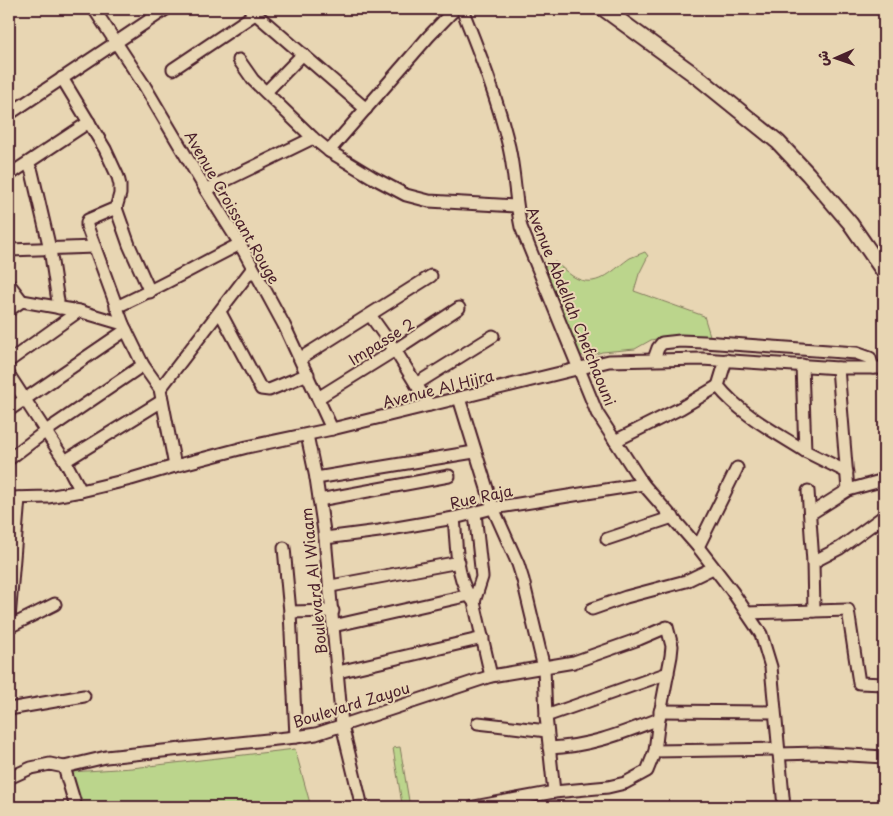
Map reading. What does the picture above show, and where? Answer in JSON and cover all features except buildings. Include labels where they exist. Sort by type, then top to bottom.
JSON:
[{"type":"main road","points":[[604,9],[698,78],[778,142],[850,223],[884,272]]},
{"type":"street","name":"Avenue Croissant Rouge","points":[[94,9],[144,85],[240,244],[301,358],[332,429]]},
{"type":"street","points":[[9,114],[166,9]]},
{"type":"street","points":[[329,151],[429,36],[455,9]]},
{"type":"street","name":"Avenue Abdellah Chefchaouni","points":[[462,9],[509,146],[514,170],[516,206],[521,227],[594,408],[616,441],[627,462],[643,484],[698,547],[761,634],[769,656],[784,807]]},
{"type":"street","points":[[173,69],[252,11],[366,108]]},
{"type":"street","points":[[266,92],[302,54]]},
{"type":"street","points":[[239,60],[253,80],[329,151],[406,195],[429,202],[516,206]]},
{"type":"street","points":[[62,78],[105,149],[118,177],[120,194],[116,208],[129,245],[150,292]]},
{"type":"street","points":[[9,175],[89,122]]},
{"type":"street","points":[[206,190],[313,138]]},
{"type":"street","points":[[28,163],[32,172],[50,249],[59,308]]},
{"type":"street","points":[[116,208],[86,222],[116,307],[143,365],[160,389],[175,466]]},
{"type":"street","points":[[116,307],[150,292],[240,244]]},
{"type":"street","points":[[9,250],[95,247]]},
{"type":"street","points":[[160,389],[252,269]]},
{"type":"street","points":[[301,358],[431,276]]},
{"type":"street","points":[[9,284],[22,301],[79,311],[125,327]]},
{"type":"street","points":[[9,310],[22,301]]},
{"type":"street","name":"Impasse 2","points":[[318,398],[459,308]]},
{"type":"street","points":[[9,360],[79,311]]},
{"type":"street","points":[[220,312],[261,389],[268,390],[308,374]]},
{"type":"street","points":[[370,315],[395,350],[429,405]]},
{"type":"street","points":[[9,410],[125,327]]},
{"type":"street","points":[[416,384],[493,336]]},
{"type":"street","points":[[702,359],[704,342]]},
{"type":"street","points":[[654,359],[662,343],[704,342],[864,354],[880,368]]},
{"type":"street","points":[[764,363],[765,346]]},
{"type":"street","name":"Avenue Al Hijra","points":[[14,498],[48,497],[81,491],[248,447],[307,435],[609,361],[702,359],[838,368],[880,368]]},
{"type":"street","points":[[616,441],[681,408],[718,386],[726,360]]},
{"type":"street","points":[[9,459],[143,365]]},
{"type":"street","points":[[802,365],[804,451]]},
{"type":"street","points":[[838,368],[848,490]]},
{"type":"street","points":[[9,374],[65,460],[81,491]]},
{"type":"street","points":[[718,386],[741,409],[804,451],[847,472]]},
{"type":"street","points":[[458,398],[493,508],[524,580],[544,668],[547,731],[554,792]]},
{"type":"street","points":[[65,460],[162,401]]},
{"type":"street","name":"Boulevard Al Wiaam","points":[[307,435],[326,538],[342,725],[362,807]]},
{"type":"street","points":[[316,478],[474,452]]},
{"type":"street","points":[[698,547],[737,468]]},
{"type":"street","points":[[319,500],[449,476]]},
{"type":"street","points":[[810,514],[848,490],[884,480]]},
{"type":"street","name":"Rue Raja","points":[[326,538],[378,531],[454,518],[493,508],[643,484]]},
{"type":"street","points":[[808,491],[814,611]]},
{"type":"street","points":[[9,617],[14,498]]},
{"type":"street","points":[[473,597],[482,576],[475,513]]},
{"type":"street","points":[[813,562],[840,548],[884,516]]},
{"type":"street","points":[[607,539],[673,517]]},
{"type":"street","points":[[454,518],[463,583],[473,597],[490,676]]},
{"type":"street","points":[[284,548],[290,612],[296,738]]},
{"type":"street","points":[[331,586],[459,562]]},
{"type":"street","points":[[592,609],[686,581],[714,568]]},
{"type":"street","points":[[333,626],[473,597]]},
{"type":"street","points":[[9,627],[55,604]]},
{"type":"street","points":[[747,613],[848,610],[859,683],[884,684]]},
{"type":"street","points":[[290,612],[332,611]]},
{"type":"street","name":"Boulevard Zayou","points":[[9,778],[31,768],[50,764],[64,767],[106,757],[296,738],[316,734],[490,676],[574,662],[666,627],[672,646],[668,673]]},
{"type":"street","points":[[338,672],[483,638]]},
{"type":"street","points":[[546,716],[668,673]]},
{"type":"street","points":[[474,807],[554,792],[608,787],[625,783],[647,771],[655,751],[659,715],[668,673]]},
{"type":"street","points":[[9,709],[84,696]]},
{"type":"street","points":[[549,748],[572,747],[591,743],[620,734],[659,715],[774,712]]},
{"type":"street","points":[[478,723],[547,731]]},
{"type":"street","points":[[655,751],[817,753],[884,757]]},
{"type":"street","points":[[64,767],[76,807]]},
{"type":"green space","points":[[645,252],[648,256],[639,274],[634,291],[704,316],[712,342],[661,338],[651,340],[635,349],[602,352],[589,356],[579,354],[543,267],[555,262],[575,278],[593,281],[606,276],[630,258]]},
{"type":"green space","points":[[400,747],[411,807],[402,807],[393,748]]},
{"type":"green space","points":[[295,749],[311,807],[82,807],[71,772],[132,768]]}]
